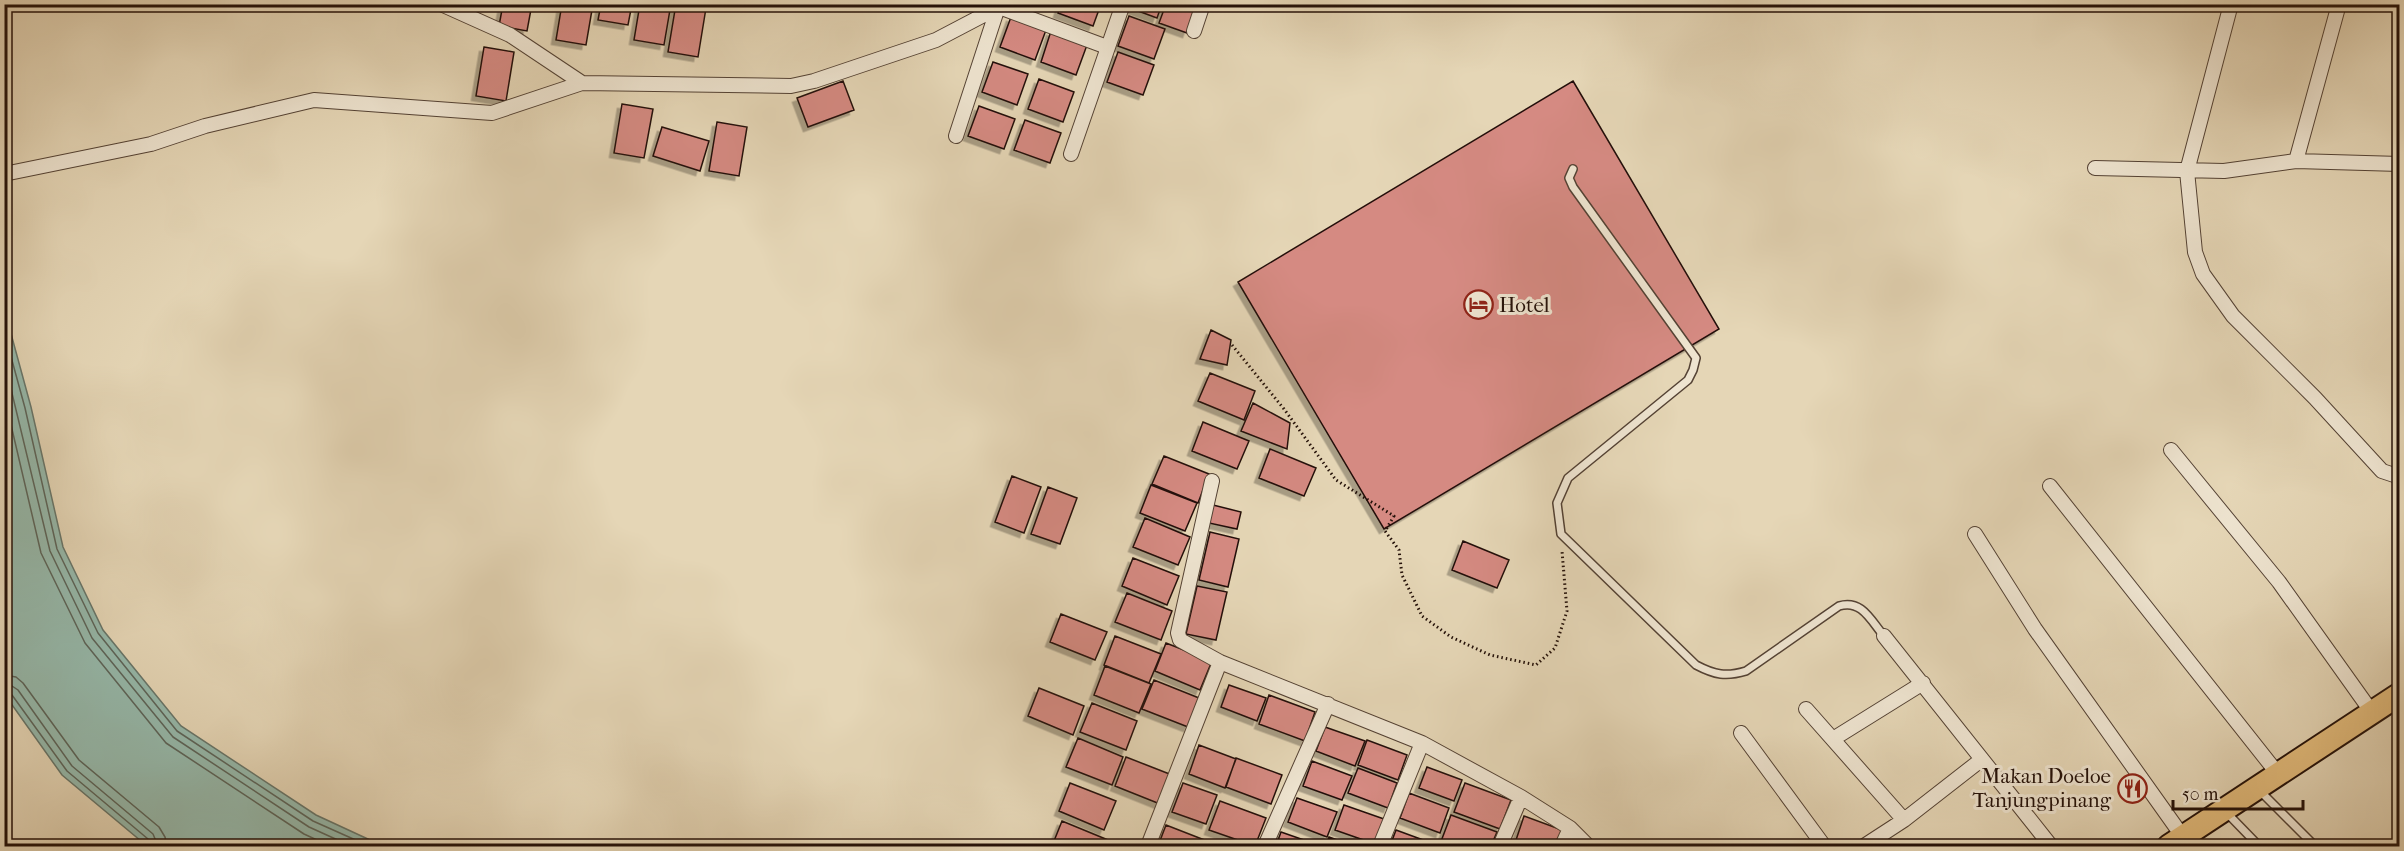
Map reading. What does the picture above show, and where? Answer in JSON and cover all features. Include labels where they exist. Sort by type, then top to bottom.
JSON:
[{"type":"highway","points":[[2176,842],[2371,711],[2400,694]]},
{"type":"street","points":[[441,4],[510,35],[582,82]]},
{"type":"street","points":[[1071,154],[1123,4]]},
{"type":"street","points":[[1194,31],[1203,4]]},
{"type":"street","points":[[2231,4],[2187,171],[2195,252],[2203,273],[2233,316],[2315,398],[2382,471],[2400,477]]},
{"type":"street","points":[[2296,160],[2339,4]]},
{"type":"street","points":[[956,136],[999,6]]},
{"type":"street","points":[[4,174],[151,144],[205,126],[314,100],[492,112],[582,82],[791,86],[814,81],[936,40],[999,6],[1107,47]]},
{"type":"street","points":[[2096,168],[2224,171],[2296,160],[2398,164],[2400,150]]},
{"type":"street","points":[[2171,450],[2278,582],[2371,711]]},
{"type":"street","points":[[1212,481],[1178,633],[1180,640],[1220,662],[1422,743],[1521,797],[1570,828],[1588,846]]},
{"type":"street","points":[[2050,486],[2278,774]]},
{"type":"street","points":[[1974,534],[2176,842]]},
{"type":"street","points":[[1884,636],[2051,846]]},
{"type":"street","points":[[1148,846],[1220,662]]},
{"type":"street","points":[[1833,740],[1923,683]]},
{"type":"street","points":[[1266,846],[1328,704]]},
{"type":"street","points":[[1806,709],[1904,820]]},
{"type":"street","points":[[1741,733],[1824,846]]},
{"type":"street","points":[[1380,846],[1422,743]]},
{"type":"street","points":[[1864,846],[1904,820],[1981,760]]},
{"type":"street","points":[[1500,846],[1521,797]]},
{"type":"street","points":[[1562,846],[1570,828]]},
{"type":"lane","points":[[1573,169],[1569,178],[1573,188],[1696,358],[1688,380],[1568,478],[1557,503],[1561,534],[1696,665],[1710,672],[1731,676],[1746,671],[1839,606],[1847,604],[1859,606],[1884,636]]},
{"type":"lane","points":[[2258,788],[2315,846]]},
{"type":"lane","points":[[2224,810],[2259,846]]},
{"type":"path","points":[[1232,345],[1284,409],[1336,480],[1394,516],[1385,531],[1399,550],[1402,576],[1422,616],[1451,637],[1490,655],[1536,664],[1555,648],[1567,611],[1561,534]]},
{"type":"water","points":[[4,308],[31,407],[63,547],[103,630],[181,726],[316,815],[383,846],[147,846],[62,775],[5,695]]},
{"type":"building","points":[[503,4],[532,4],[527,31],[499,26]]},
{"type":"building","points":[[562,4],[593,4],[586,45],[556,40]]},
{"type":"building","points":[[601,4],[632,4],[628,25],[598,20]]},
{"type":"building","points":[[640,4],[671,4],[664,45],[634,40]]},
{"type":"building","points":[[676,4],[706,8],[698,57],[668,52]]},
{"type":"building","points":[[1061,4],[1101,4],[1093,26],[1058,13]]},
{"type":"building","points":[[1131,4],[1162,4],[1157,18],[1130,8]]},
{"type":"building","points":[[1166,4],[1180,4],[1195,10],[1187,33],[1159,23]]},
{"type":"building","points":[[1129,16],[1165,29],[1154,59],[1118,46]]},
{"type":"building","points":[[1011,17],[1046,30],[1035,60],[1000,47]]},
{"type":"building","points":[[1051,31],[1087,45],[1076,75],[1041,62]]},
{"type":"building","points":[[484,47],[514,52],[506,101],[476,96]]},
{"type":"building","points":[[1118,52],[1154,65],[1143,95],[1107,82]]},
{"type":"building","points":[[993,62],[1028,74],[1017,105],[982,92]]},
{"type":"building","points":[[1039,79],[1074,92],[1063,122],[1028,109]]},
{"type":"building","points":[[843,81],[854,110],[808,127],[797,98]]},
{"type":"building","name":"Hotel","points":[[1573,81],[1719,329],[1384,529],[1238,282]]},
{"type":"building","points":[[622,104],[653,109],[644,158],[614,153]]},
{"type":"building","points":[[979,106],[1015,119],[1004,149],[968,136]]},
{"type":"building","points":[[1025,120],[1061,133],[1050,163],[1014,150]]},
{"type":"building","points":[[717,122],[747,127],[739,176],[709,171]]},
{"type":"building","points":[[662,127],[709,141],[700,171],[653,156]]},
{"type":"building","points":[[1211,330],[1231,340],[1227,365],[1200,359]]},
{"type":"building","points":[[1210,373],[1255,391],[1244,420],[1198,401]]},
{"type":"building","points":[[1253,403],[1290,423],[1287,449],[1241,431]]},
{"type":"building","points":[[1203,422],[1249,441],[1237,469],[1192,451]]},
{"type":"building","points":[[1270,449],[1316,468],[1304,496],[1259,478]]},
{"type":"building","points":[[1164,456],[1209,474],[1198,503],[1152,484]]},
{"type":"building","points":[[1012,476],[1041,487],[1024,533],[995,522]]},
{"type":"building","points":[[1151,485],[1197,503],[1185,531],[1140,513]]},
{"type":"building","points":[[1048,487],[1077,498],[1060,544],[1031,534]]},
{"type":"building","points":[[1213,505],[1241,512],[1237,529],[1209,523]]},
{"type":"building","points":[[1145,518],[1190,537],[1178,565],[1133,547]]},
{"type":"building","points":[[1210,532],[1239,539],[1228,587],[1199,580]]},
{"type":"building","points":[[1463,541],[1509,560],[1497,588],[1452,570]]},
{"type":"building","points":[[1133,558],[1179,576],[1167,605],[1122,586]]},
{"type":"building","points":[[1197,586],[1227,592],[1216,640],[1186,634]]},
{"type":"building","points":[[1127,593],[1172,611],[1161,640],[1115,622]]},
{"type":"building","points":[[1061,614],[1107,632],[1095,660],[1050,642]]},
{"type":"building","points":[[1115,636],[1161,654],[1149,683],[1104,665]]},
{"type":"building","points":[[1166,643],[1212,661],[1200,690],[1155,671]]},
{"type":"building","points":[[1105,666],[1151,684],[1139,713],[1094,695]]},
{"type":"building","points":[[1154,680],[1199,698],[1188,727],[1142,709]]},
{"type":"building","points":[[1229,685],[1266,698],[1257,721],[1221,707]]},
{"type":"building","points":[[1039,688],[1084,706],[1073,735],[1028,716]]},
{"type":"building","points":[[1269,695],[1315,712],[1305,741],[1259,724]]},
{"type":"building","points":[[1092,703],[1137,721],[1126,750],[1080,732]]},
{"type":"building","points":[[1325,727],[1365,741],[1355,766],[1316,751]]},
{"type":"building","points":[[1078,738],[1123,757],[1112,785],[1066,767]]},
{"type":"building","points":[[1367,740],[1407,755],[1398,780],[1358,765]]},
{"type":"building","points":[[1199,745],[1236,759],[1225,788],[1189,774]]},
{"type":"building","points":[[1126,757],[1172,775],[1160,804],[1115,786]]},
{"type":"building","points":[[1236,758],[1282,775],[1271,804],[1226,787]]},
{"type":"building","points":[[1312,761],[1352,776],[1342,800],[1303,786]]},
{"type":"building","points":[[1427,767],[1462,780],[1454,801],[1419,788]]},
{"type":"building","points":[[1358,768],[1397,783],[1388,808],[1348,793]]},
{"type":"building","points":[[1070,783],[1116,801],[1104,830],[1059,811]]},
{"type":"building","points":[[1183,783],[1217,795],[1206,824],[1172,812]]},
{"type":"building","points":[[1465,783],[1511,800],[1500,829],[1454,812]]},
{"type":"building","points":[[1409,793],[1449,808],[1440,833],[1400,818]]},
{"type":"building","points":[[1297,798],[1337,812],[1327,837],[1288,822]]},
{"type":"building","points":[[1220,801],[1266,818],[1255,846],[1209,830]]},
{"type":"building","points":[[1344,805],[1384,819],[1375,844],[1335,830]]},
{"type":"building","points":[[1451,815],[1497,832],[1491,846],[1440,844]]},
{"type":"building","points":[[1524,816],[1562,830],[1556,846],[1533,846],[1516,840]]},
{"type":"building","points":[[1062,821],[1108,840],[1105,846],[1052,846]]},
{"type":"building","points":[[1166,825],[1207,841],[1205,846],[1158,846]]},
{"type":"building","points":[[1396,830],[1434,844],[1433,846],[1390,846]]},
{"type":"building","points":[[1281,832],[1321,846],[1276,846]]},
{"type":"building","points":[[1329,837],[1354,846],[1326,846]]},
{"type":"place","name":"Hotel","points":[[1478,305]]},
{"type":"place","name":"Makan Doeloe Tanjungpinang","points":[[2132,788]]}]
